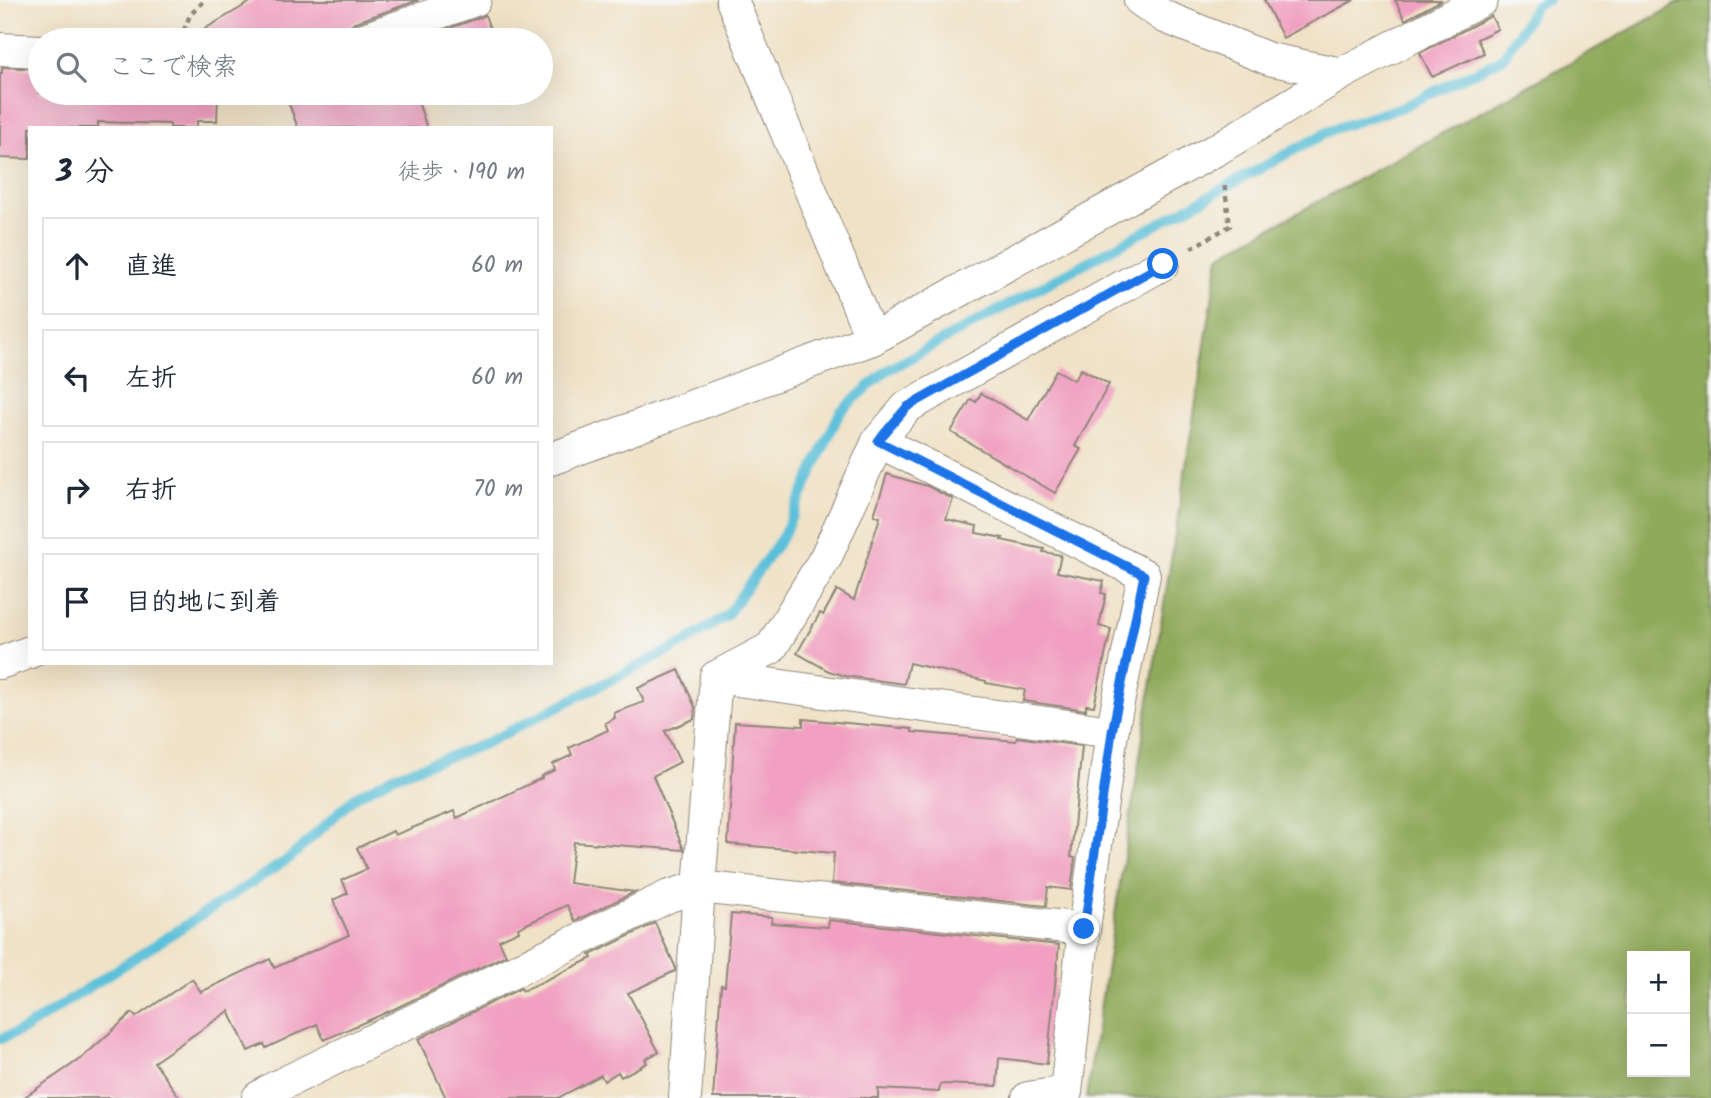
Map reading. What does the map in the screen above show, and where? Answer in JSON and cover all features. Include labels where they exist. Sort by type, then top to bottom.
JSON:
[{"type":"street","points":[[395,28],[475,0]]},
{"type":"street","points":[[732,0],[872,339]]},
{"type":"street","points":[[1140,0],[1165,17],[1269,59],[1341,74]]},
{"type":"street","points":[[553,458],[872,339],[1219,148],[1341,74],[1482,0]]},
{"type":"street","points":[[0,49],[28,50]]},
{"type":"street","points":[[716,677],[771,648],[826,557],[878,441],[907,407],[1163,264]]},
{"type":"street","points":[[878,441],[1144,575],[1112,732],[1084,929],[1066,1092],[1028,1098]]},
{"type":"street","points":[[0,663],[28,653]]},
{"type":"street","points":[[716,677],[1112,732]]},
{"type":"street","points":[[685,1098],[716,677]]},
{"type":"street","points":[[258,1098],[669,896],[699,887],[1084,929]]},
{"type":"path","points":[[185,28],[190,15],[205,0]]},
{"type":"path","points":[[1163,264],[1230,226],[1223,171]]},
{"type":"green space","points":[[1684,0],[1711,0],[1711,1098],[1086,1098],[1219,256]]},
{"type":"building","points":[[254,0],[419,0],[354,23],[348,28],[206,28]]},
{"type":"building","points":[[1264,0],[1354,0],[1283,38]]},
{"type":"building","points":[[1395,0],[1442,0],[1405,20]]},
{"type":"building","points":[[485,15],[490,28],[450,28]]},
{"type":"building","points":[[1491,16],[1498,29],[1477,39],[1484,53],[1432,77],[1420,53]]},
{"type":"building","points":[[2,67],[28,68],[28,105],[218,105],[217,121],[197,121],[197,126],[98,122],[98,126],[28,126],[28,159],[0,158]]},
{"type":"building","points":[[289,105],[419,105],[426,126],[297,126]]},
{"type":"building","points":[[1081,369],[1109,384],[1075,446],[1081,449],[1055,493],[951,432],[971,399],[976,402],[981,393],[1028,420],[1056,370],[1074,380]]},
{"type":"building","points":[[887,474],[927,486],[953,499],[946,519],[977,526],[976,533],[1061,555],[1057,572],[1104,581],[1101,593],[1106,594],[1099,626],[1111,629],[1094,706],[1086,705],[1086,710],[1023,701],[1025,690],[909,663],[904,684],[845,676],[829,671],[797,653],[837,590],[854,600],[880,517],[874,515]]},
{"type":"building","points":[[679,670],[695,707],[694,719],[665,731],[680,762],[653,776],[684,850],[574,842],[569,883],[635,892],[575,921],[567,905],[518,928],[519,931],[499,940],[506,955],[324,1040],[317,1024],[266,1048],[264,1044],[248,1051],[229,1011],[154,1062],[180,1098],[23,1098],[83,1057],[132,1013],[136,1017],[192,979],[201,992],[270,959],[274,968],[349,935],[333,900],[348,893],[342,880],[367,869],[357,848],[393,831],[395,835],[454,811],[457,818],[542,778],[541,776],[555,770],[553,764],[572,755],[569,748],[608,730],[605,723],[615,718],[614,713],[644,702],[638,688]]},
{"type":"building","points":[[803,719],[1016,741],[1017,737],[1082,746],[1071,857],[1075,858],[1071,890],[1048,887],[1046,906],[832,883],[834,853],[728,844],[735,722],[803,726]]},
{"type":"building","points":[[731,914],[772,917],[771,923],[828,927],[829,920],[1059,945],[1047,1064],[999,1058],[997,1086],[940,1084],[939,1092],[878,1089],[878,1098],[713,1098],[721,985],[725,986]]},
{"type":"building","points":[[655,923],[675,971],[628,993],[659,1052],[645,1059],[647,1063],[621,1077],[618,1072],[604,1081],[601,1075],[558,1098],[446,1098],[418,1039],[521,988],[523,991],[592,958],[590,955]]},
{"type":"waterway","points":[[0,1039],[23,1030],[290,858],[355,797],[394,776],[482,745],[686,642],[727,615],[783,536],[840,412],[886,371],[1333,129],[1402,107],[1502,59],[1536,5],[1548,0]]},
{"type":"route","points":[[1084,929],[1112,732],[1144,575],[878,441],[907,407],[1163,264]]}]
